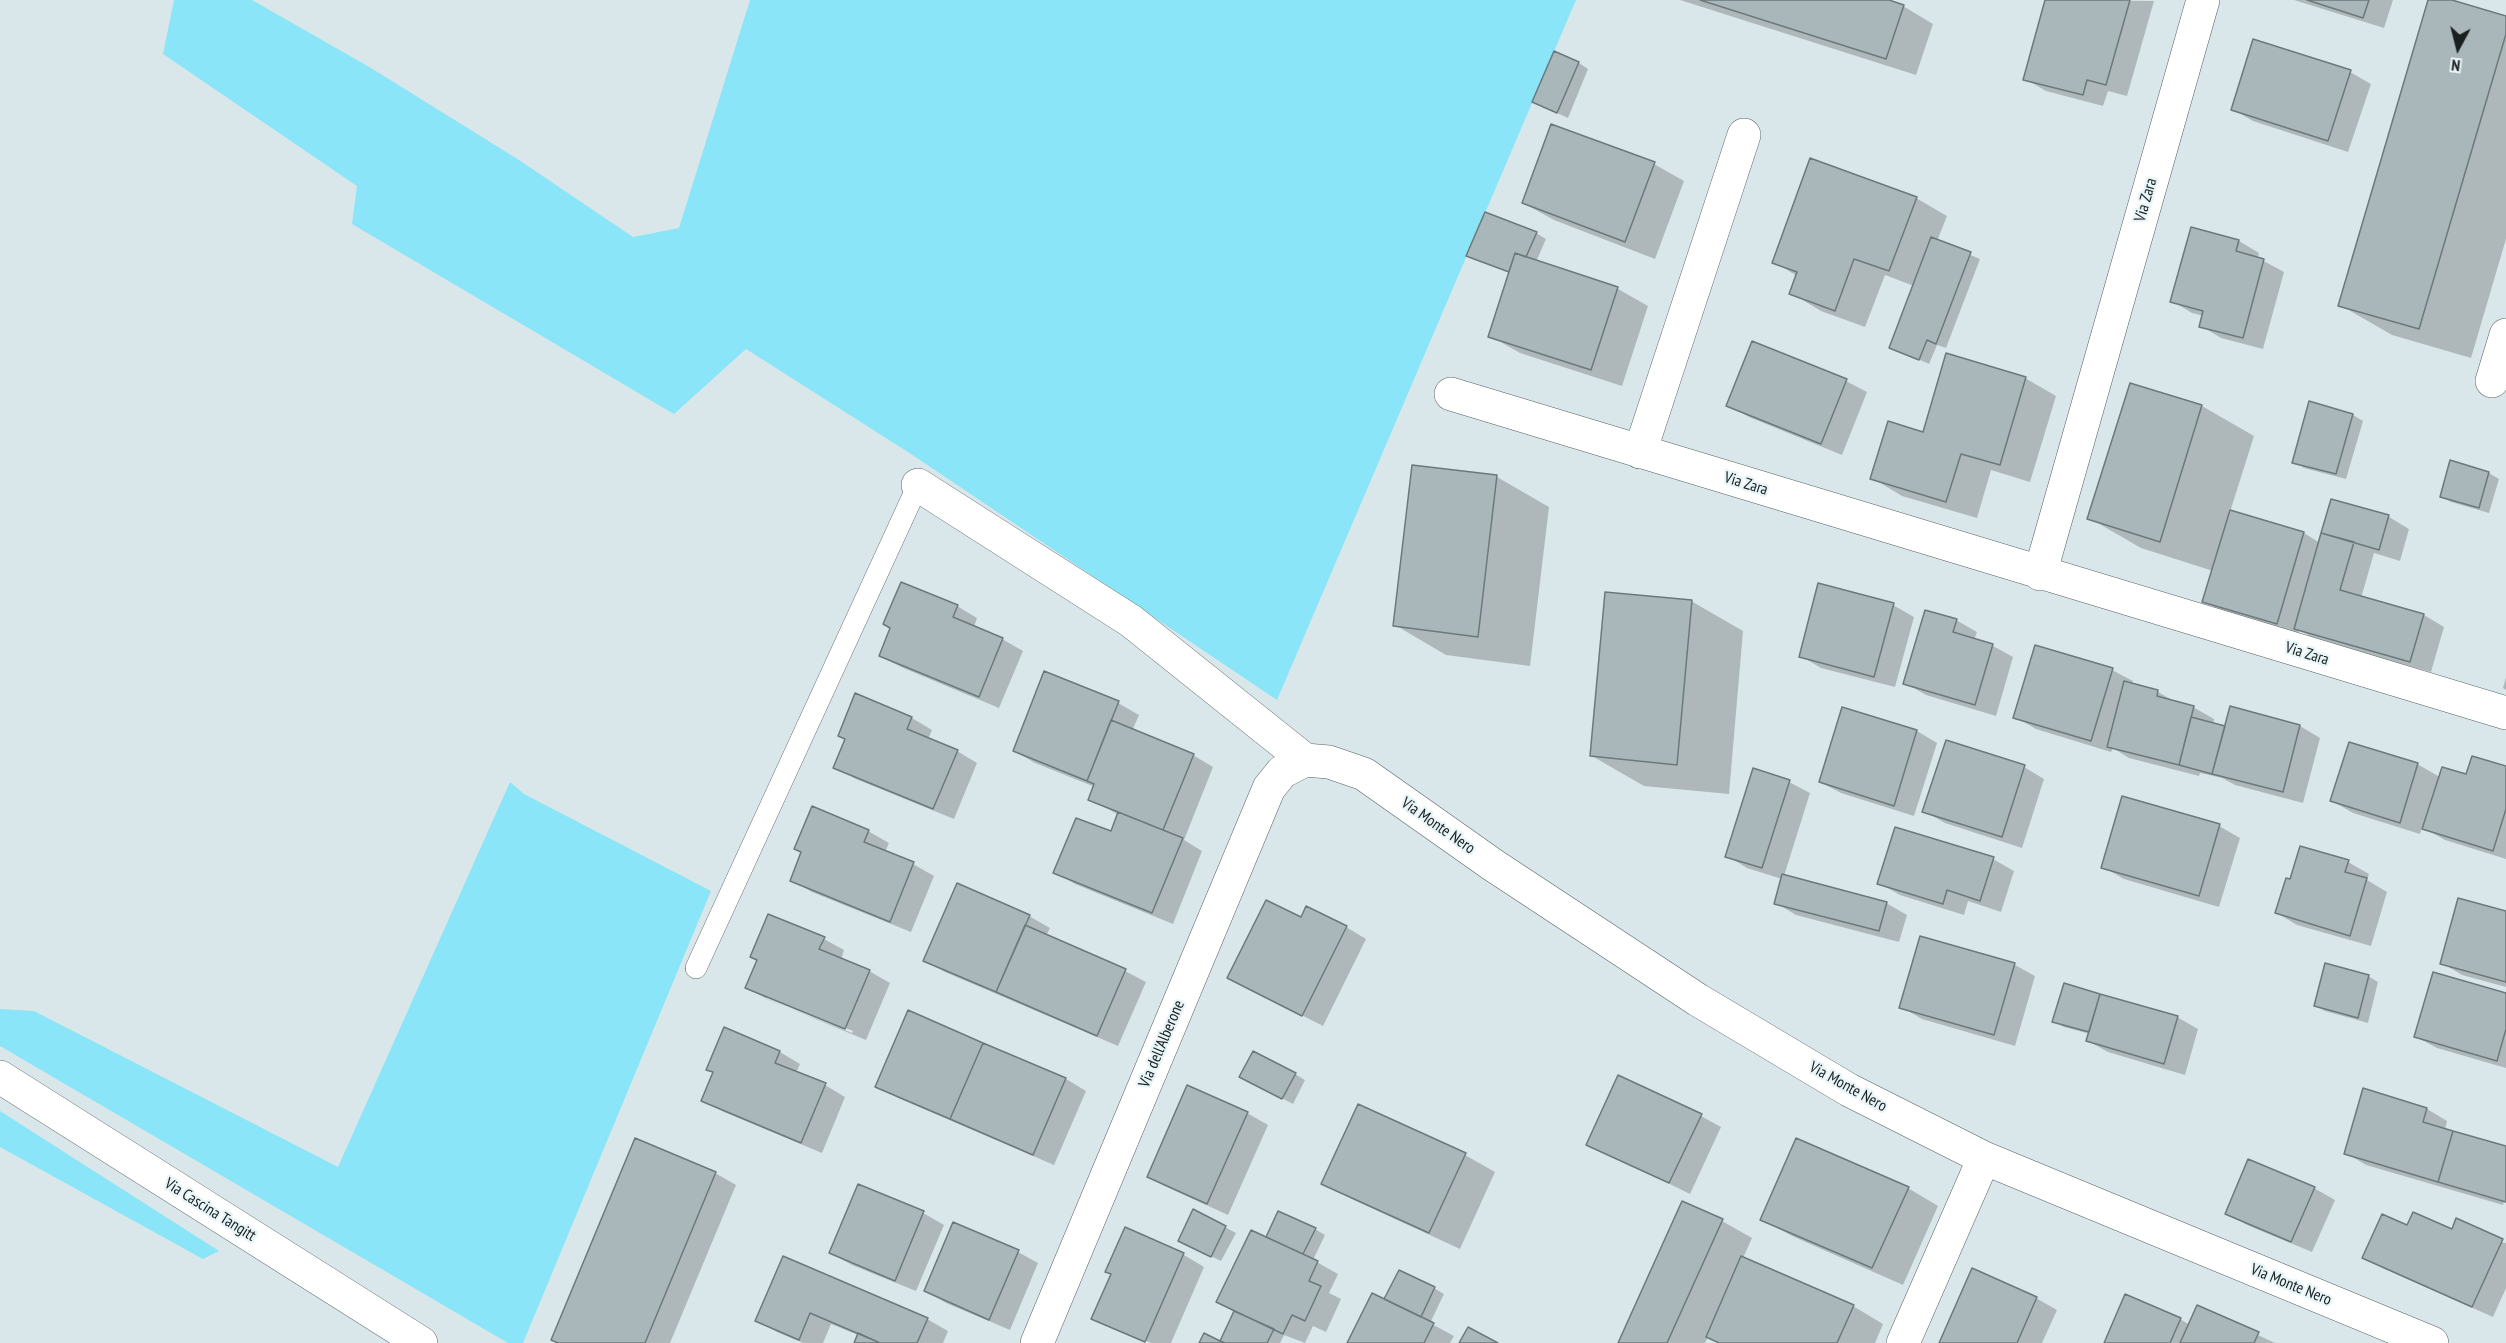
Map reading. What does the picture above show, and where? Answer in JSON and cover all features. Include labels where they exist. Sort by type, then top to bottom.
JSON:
[{"type":"street","name":"Via Zara","points":[[2040,574],[2203,0]]},
{"type":"street","points":[[1640,452],[1744,135]]},
{"type":"street","points":[[2493,381],[2506,335]]},
{"type":"street","name":"Via Zara","points":[[1451,394],[2040,574],[2506,713]]},
{"type":"street","points":[[918,485],[1131,621],[1305,760]]},
{"type":"street","name":"Via Monte Nero","points":[[1305,760],[1329,762],[1364,774],[1493,865],[1698,1000],[1849,1089],[1984,1158],[2432,1343]]},
{"type":"street","name":"Via dell'Alberone","points":[[1037,1343],[1269,788],[1282,772],[1305,760]]},
{"type":"street","name":"Via Cascina Tangitt","points":[[0,1077],[421,1343]]},
{"type":"street","points":[[1903,1343],[1984,1158]]},
{"type":"lane","points":[[696,968],[918,485]]},
{"type":"shaded area","points":[[174,0],[252,0],[371,68],[519,160],[633,237],[679,228],[750,0],[1576,0],[1277,700],[911,454],[746,349],[674,414],[352,224],[357,186],[163,54]]},
{"type":"shaded area","points":[[510,782],[524,794],[711,891],[523,1343],[508,1343],[0,1046],[0,1009],[34,1011],[338,1167]]},
{"type":"shaded area","points":[[0,1111],[219,1251],[203,1259],[0,1147]]},
{"type":"building","points":[[1700,0],[1889,0],[1904,5],[1886,59]]},
{"type":"building","points":[[2045,0],[2130,0],[2106,85],[2087,80],[2083,95],[2023,80]]},
{"type":"building","points":[[2307,0],[2369,0],[2363,18]]},
{"type":"building","points":[[2428,0],[2452,0],[2506,16],[2506,34],[2419,329],[2338,306]]},
{"type":"building","points":[[2253,39],[2351,70],[2328,141],[2231,110]]},
{"type":"building","points":[[1554,51],[1579,62],[1557,113],[1532,102]]},
{"type":"building","points":[[1551,124],[1655,162],[1625,242],[1522,203]]},
{"type":"building","points":[[1810,158],[1917,197],[1889,271],[1854,259],[1835,311],[1789,294],[1797,272],[1772,263]]},
{"type":"building","points":[[1485,212],[1537,232],[1526,257],[1515,253],[1509,272],[1466,256]]},
{"type":"building","points":[[2191,227],[2239,240],[2236,251],[2264,259],[2243,338],[2199,327],[2203,311],[2170,302]]},
{"type":"building","points":[[1931,237],[1971,252],[1936,344],[1927,340],[1919,360],[1889,348]]},
{"type":"building","points":[[1515,253],[1618,287],[1591,370],[1488,337]]},
{"type":"building","points":[[1752,341],[1847,379],[1821,444],[1726,406]]},
{"type":"building","points":[[1946,353],[2026,377],[2000,465],[1961,454],[1946,502],[1870,479],[1888,421],[1923,432]]},
{"type":"building","points":[[2130,383],[2202,405],[2160,542],[2087,519]]},
{"type":"building","points":[[2309,401],[2353,414],[2336,474],[2292,463]]},
{"type":"building","points":[[2450,460],[2489,472],[2479,508],[2440,497]]},
{"type":"building","points":[[1412,465],[1497,475],[1478,637],[1393,626]]},
{"type":"building","points":[[2331,499],[2389,515],[2379,550],[2321,533]]},
{"type":"building","points":[[2230,510],[2304,532],[2277,624],[2202,602]]},
{"type":"building","points":[[2321,533],[2354,542],[2340,590],[2424,614],[2410,662],[2294,629]]},
{"type":"building","points":[[901,582],[958,605],[953,617],[1003,638],[979,697],[879,656],[890,628],[883,624]]},
{"type":"building","points":[[1818,583],[1894,603],[1874,677],[1799,657]]},
{"type":"building","points":[[1605,592],[1692,600],[1677,765],[1590,756]]},
{"type":"building","points":[[1925,610],[1957,619],[1953,632],[1993,644],[1975,705],[1903,684]]},
{"type":"building","points":[[2035,645],[2113,668],[2091,741],[2013,718]]},
{"type":"building","points":[[1044,671],[1119,701],[1087,781],[1013,751]]},
{"type":"building","points":[[2124,681],[2158,690],[2157,696],[2194,706],[2179,765],[2107,747]]},
{"type":"building","points":[[855,693],[912,717],[907,729],[958,750],[933,809],[833,768],[845,739],[838,736]]},
{"type":"building","points":[[2230,706],[2300,725],[2283,792],[2212,774]]},
{"type":"building","points":[[1842,707],[1917,730],[1894,806],[1819,782]]},
{"type":"building","points":[[2191,717],[2225,726],[2212,774],[2179,765]]},
{"type":"building","points":[[1111,720],[1194,754],[1163,830],[1088,800],[1094,784],[1087,781]]},
{"type":"building","points":[[1946,740],[2025,765],[2002,837],[1922,812]]},
{"type":"building","points":[[2349,742],[2418,763],[2400,823],[2330,801]]},
{"type":"building","points":[[2472,756],[2506,766],[2506,809],[2493,851],[2422,829],[2442,767],[2466,774]]},
{"type":"building","points":[[1753,768],[1790,780],[1762,868],[1725,857]]},
{"type":"building","points":[[2122,796],[2220,824],[2199,896],[2101,868]]},
{"type":"building","points":[[812,806],[869,830],[864,842],[914,862],[890,922],[790,881],[801,852],[794,849]]},
{"type":"building","points":[[1118,812],[1183,838],[1152,913],[1053,873],[1076,818],[1111,831]]},
{"type":"building","points":[[1895,827],[1994,857],[1980,901],[1947,890],[1943,904],[1877,884]]},
{"type":"building","points":[[2300,846],[2349,860],[2345,872],[2367,878],[2350,936],[2275,913],[2286,878],[2290,879]]},
{"type":"building","points":[[1782,874],[1887,902],[1879,931],[1774,904]]},
{"type":"building","points":[[957,883],[1030,915],[996,992],[923,961]]},
{"type":"building","points":[[2458,898],[2506,911],[2506,982],[2440,964]]},
{"type":"building","points":[[1266,900],[1301,917],[1306,906],[1347,926],[1302,1016],[1227,978]]},
{"type":"building","points":[[768,914],[825,937],[819,949],[870,970],[845,1029],[745,988],[757,960],[750,957]]},
{"type":"building","points":[[1025,925],[1126,969],[1097,1036],[996,992]]},
{"type":"building","points":[[1920,936],[2015,963],[1994,1035],[1899,1008]]},
{"type":"building","points":[[2325,963],[2369,975],[2358,1018],[2314,1006]]},
{"type":"building","points":[[2433,972],[2506,993],[2506,1029],[2497,1061],[2414,1037]]},
{"type":"building","points":[[2064,983],[2100,994],[2089,1032],[2052,1022]]},
{"type":"building","points":[[2100,994],[2178,1016],[2164,1064],[2086,1041]]},
{"type":"building","points":[[908,1010],[983,1043],[950,1119],[875,1087]]},
{"type":"building","points":[[724,1027],[780,1051],[775,1063],[826,1083],[801,1143],[701,1101],[713,1072],[706,1070]]},
{"type":"building","points":[[983,1043],[1066,1078],[1033,1155],[950,1119]]},
{"type":"building","points":[[1253,1051],[1296,1073],[1282,1099],[1239,1077]]},
{"type":"building","points":[[1618,1075],[1702,1114],[1669,1183],[1586,1145]]},
{"type":"building","points":[[1187,1085],[1248,1112],[1207,1204],[1147,1177]]},
{"type":"building","points":[[2363,1088],[2427,1108],[2423,1122],[2453,1131],[2438,1182],[2344,1154]]},
{"type":"building","points":[[1358,1104],[1466,1153],[1429,1233],[1321,1184]]},
{"type":"building","points":[[2453,1131],[2506,1146],[2506,1202],[2438,1182]]},
{"type":"building","points":[[635,1138],[716,1172],[645,1343],[558,1343],[551,1340]]},
{"type":"building","points":[[1796,1138],[1909,1187],[1872,1268],[1760,1220]]},
{"type":"building","points":[[2248,1159],[2315,1187],[2291,1242],[2225,1214]]},
{"type":"building","points":[[858,1184],[924,1211],[895,1281],[829,1253]]},
{"type":"building","points":[[1682,1201],[1723,1219],[1667,1343],[1618,1343]]},
{"type":"building","points":[[1193,1209],[1226,1226],[1211,1257],[1178,1241]]},
{"type":"building","points":[[1278,1211],[1316,1228],[1303,1254],[1266,1237]]},
{"type":"building","points":[[2413,1212],[2452,1229],[2456,1218],[2503,1239],[2472,1307],[2362,1258],[2382,1214],[2407,1225]]},
{"type":"building","points":[[953,1222],[1019,1250],[989,1320],[924,1291]]},
{"type":"building","points":[[1125,1227],[1184,1253],[1145,1342],[1091,1319],[1111,1274],[1105,1272]]},
{"type":"building","points":[[1251,1230],[1318,1261],[1309,1281],[1321,1286],[1305,1321],[1292,1315],[1283,1334],[1216,1302]]},
{"type":"building","points":[[783,1256],[928,1318],[917,1343],[880,1343],[810,1313],[799,1340],[755,1321]]},
{"type":"building","points":[[1741,1256],[1854,1305],[1837,1343],[1719,1343],[1706,1337]]},
{"type":"building","points":[[1972,1268],[2037,1297],[2017,1343],[1939,1343]]},
{"type":"building","points":[[1399,1270],[1435,1287],[1421,1317],[1384,1299]]},
{"type":"building","points":[[1372,1293],[1434,1323],[1424,1343],[1347,1343]]},
{"type":"building","points":[[2125,1294],[2181,1318],[2170,1343],[2104,1343]]},
{"type":"building","points":[[2197,1305],[2259,1332],[2254,1343],[2180,1343]]},
{"type":"building","points":[[1234,1311],[1274,1329],[1267,1343],[1220,1341]]},
{"type":"building","points":[[1468,1327],[1498,1343],[1459,1343]]},
{"type":"building","points":[[858,1333],[880,1343],[854,1343]]},
{"type":"building","points":[[1204,1333],[1220,1341],[1225,1343],[1199,1343]]}]
